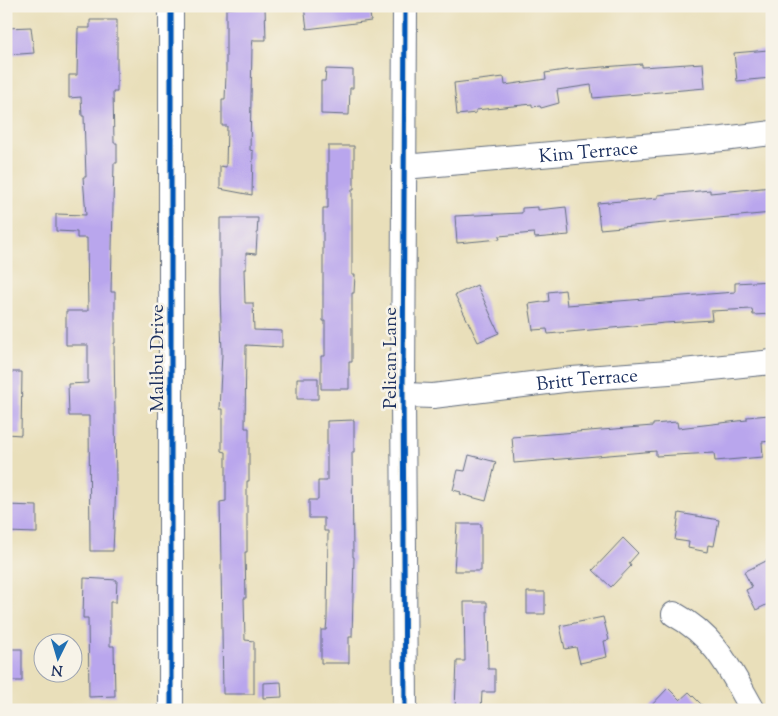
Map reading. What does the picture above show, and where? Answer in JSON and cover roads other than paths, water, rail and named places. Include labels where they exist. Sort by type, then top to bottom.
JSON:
[{"type":"street","name":"Malibu Drive","points":[[171,6],[171,710]]},
{"type":"street","name":"Pelican Lane","points":[[405,6],[403,395],[406,710]]},
{"type":"street","name":"Kim Terrace","points":[[404,168],[772,133]]},
{"type":"street","name":"Britt Terrace","points":[[403,395],[434,396],[572,379],[684,371],[772,362]]},
{"type":"street","points":[[674,614],[703,633],[719,652],[753,710]]}]
